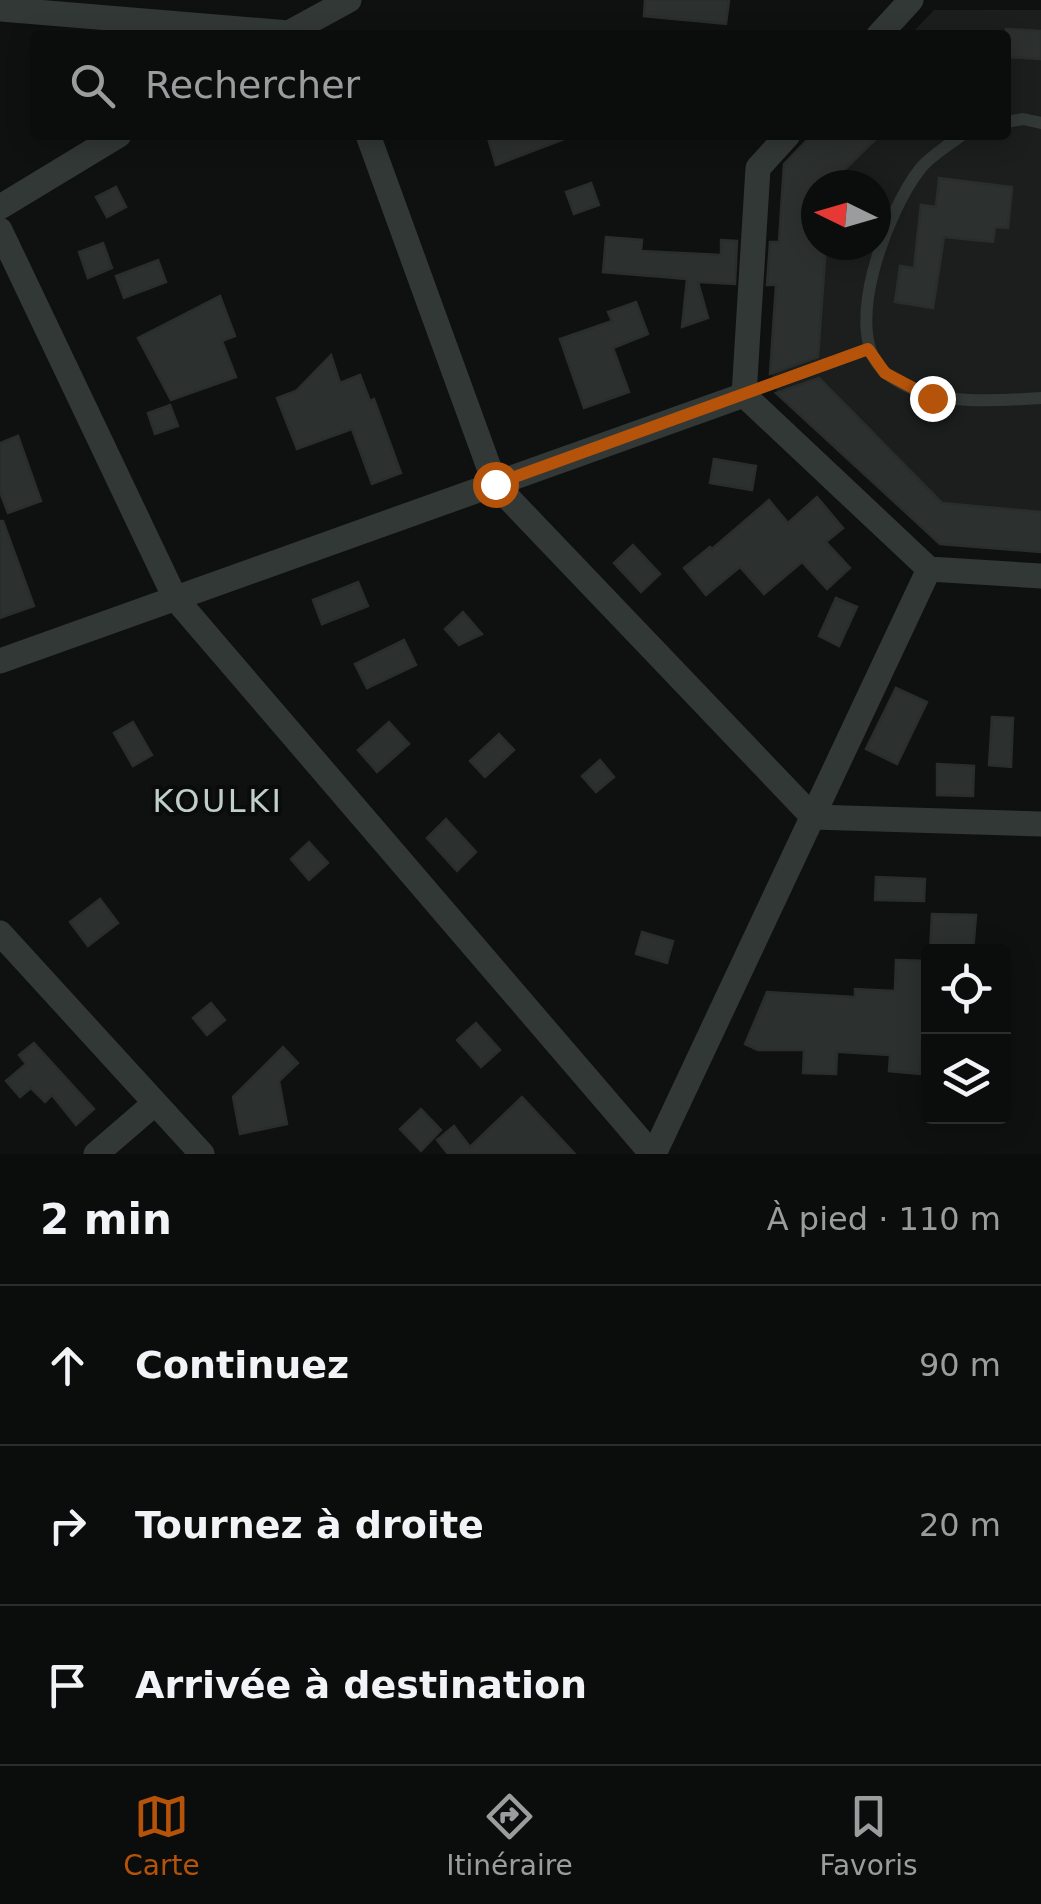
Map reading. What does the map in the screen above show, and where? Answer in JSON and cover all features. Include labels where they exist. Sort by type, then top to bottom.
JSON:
[{"type":"street","points":[[295,30],[348,0]]},
{"type":"street","points":[[884,30],[911,0]]},
{"type":"street","points":[[0,9],[241,30]]},
{"type":"street","points":[[0,207],[111,140]]},
{"type":"street","points":[[370,140],[495,484],[813,816],[1041,824]]},
{"type":"street","points":[[744,394],[758,168],[783,140]]},
{"type":"street","points":[[0,230],[175,598],[653,1154],[929,569]]},
{"type":"street","points":[[0,661],[744,394]]},
{"type":"street","points":[[744,394],[929,569],[1041,576]]},
{"type":"street","points":[[0,934],[202,1154]]},
{"type":"street","points":[[96,1154],[154,1104]]},
{"type":"lane","points":[[1011,121],[1041,123]]},
{"type":"lane","points":[[956,140],[920,168],[887,230],[866,291],[868,349],[885,373],[932,398],[1041,398]]},
{"type":"lane","points":[[744,394],[868,349]]},
{"type":"shaded area","points":[[934,10],[1041,10],[1041,552],[940,544],[778,394],[770,370],[784,164],[807,140],[1011,140],[1011,30],[915,30]]},
{"type":"building","points":[[645,0],[729,0],[726,24],[644,16]]},
{"type":"building","points":[[1006,29],[1041,31],[1041,59],[1011,57],[1011,30]]},
{"type":"building","points":[[488,140],[562,140],[496,165]]},
{"type":"building","points":[[807,140],[875,140],[844,170],[801,170],[801,260],[825,260],[818,357],[770,374],[776,285],[767,285],[770,242],[779,242],[784,164]]},
{"type":"building","points":[[939,178],[1012,187],[1008,228],[995,227],[993,242],[944,237],[933,308],[895,302],[900,266],[914,268],[921,205],[936,207]]},
{"type":"building","points":[[591,183],[599,205],[574,214],[566,192]]},
{"type":"building","points":[[116,187],[126,207],[107,217],[96,197]]},
{"type":"building","points":[[606,237],[642,240],[641,251],[721,255],[721,240],[737,241],[735,284],[698,282],[708,318],[682,327],[687,279],[603,272]]},
{"type":"building","points":[[103,243],[112,268],[88,278],[79,252]]},
{"type":"building","points":[[158,260],[166,282],[124,298],[116,276]]},
{"type":"building","points":[[220,296],[235,336],[222,341],[236,377],[171,400],[138,338]]},
{"type":"building","points":[[636,302],[648,334],[613,348],[629,392],[584,408],[560,339],[612,321],[608,312]]},
{"type":"building","points":[[331,355],[340,383],[360,375],[370,401],[374,399],[401,473],[372,484],[352,429],[297,449],[277,398],[296,391]]},
{"type":"building","points":[[819,378],[942,503],[1041,512],[1041,552],[940,544],[776,393]]},
{"type":"building","points":[[170,405],[178,426],[155,434],[148,413]]},
{"type":"building","points":[[18,436],[41,501],[8,513],[0,492],[0,443]]},
{"type":"building","points":[[714,459],[756,466],[752,490],[710,483]]},
{"type":"building","points":[[817,497],[843,528],[826,542],[850,568],[827,589],[802,562],[764,594],[740,567],[706,595],[684,568],[769,500],[788,523]]},
{"type":"building","points":[[0,521],[34,606],[0,618]]},
{"type":"building","points":[[633,545],[660,574],[641,592],[614,563]]},
{"type":"building","points":[[358,582],[368,606],[322,624],[313,600]]},
{"type":"building","points":[[836,598],[857,607],[839,646],[819,636]]},
{"type":"building","points":[[463,612],[482,634],[459,645],[445,629]]},
{"type":"building","points":[[404,640],[416,665],[367,688],[355,664]]},
{"type":"building","points":[[896,688],[927,702],[897,764],[866,749]]},
{"type":"building","points":[[992,717],[1013,718],[1011,767],[989,765]]},
{"type":"building","points":[[133,722],[152,755],[133,766],[114,733]]},
{"type":"building","points":[[389,722],[409,744],[377,772],[358,750]]},
{"type":"building","points":[[499,734],[514,750],[485,777],[470,761]]},
{"type":"building","points":[[600,760],[614,777],[596,792],[582,776]]},
{"type":"building","points":[[937,764],[974,766],[973,796],[937,795]]},
{"type":"building","points":[[446,819],[476,852],[457,871],[427,838]]},
{"type":"building","points":[[309,842],[328,863],[309,880],[291,859]]},
{"type":"building","points":[[876,877],[925,879],[924,901],[875,900]]},
{"type":"building","points":[[100,899],[118,923],[88,946],[70,922]]},
{"type":"building","points":[[932,914],[976,915],[974,944],[930,944]]},
{"type":"building","points":[[642,932],[673,941],[667,963],[636,954]]},
{"type":"building","points":[[896,960],[921,961],[920,1074],[889,1071],[890,1055],[841,1052],[837,1052],[836,1074],[803,1073],[804,1050],[758,1050],[745,1044],[767,992],[855,997],[855,989],[895,991]]},
{"type":"building","points":[[211,1003],[225,1020],[207,1035],[193,1018]]},
{"type":"building","points":[[476,1023],[500,1050],[481,1067],[457,1040]]},
{"type":"building","points":[[34,1043],[94,1109],[76,1125],[52,1095],[45,1102],[31,1088],[20,1097],[6,1081],[26,1064],[19,1055]]},
{"type":"building","points":[[283,1047],[298,1063],[279,1081],[287,1124],[240,1134],[233,1097]]},
{"type":"building","points":[[522,1097],[575,1154],[448,1154],[437,1140],[454,1126],[470,1147]]},
{"type":"building","points":[[421,1109],[441,1130],[421,1151],[400,1129]]},
{"type":"district","name":"KOULKI","points":[[218,801]]},
{"type":"route","points":[[495,484],[868,349],[885,373],[932,398]]}]
